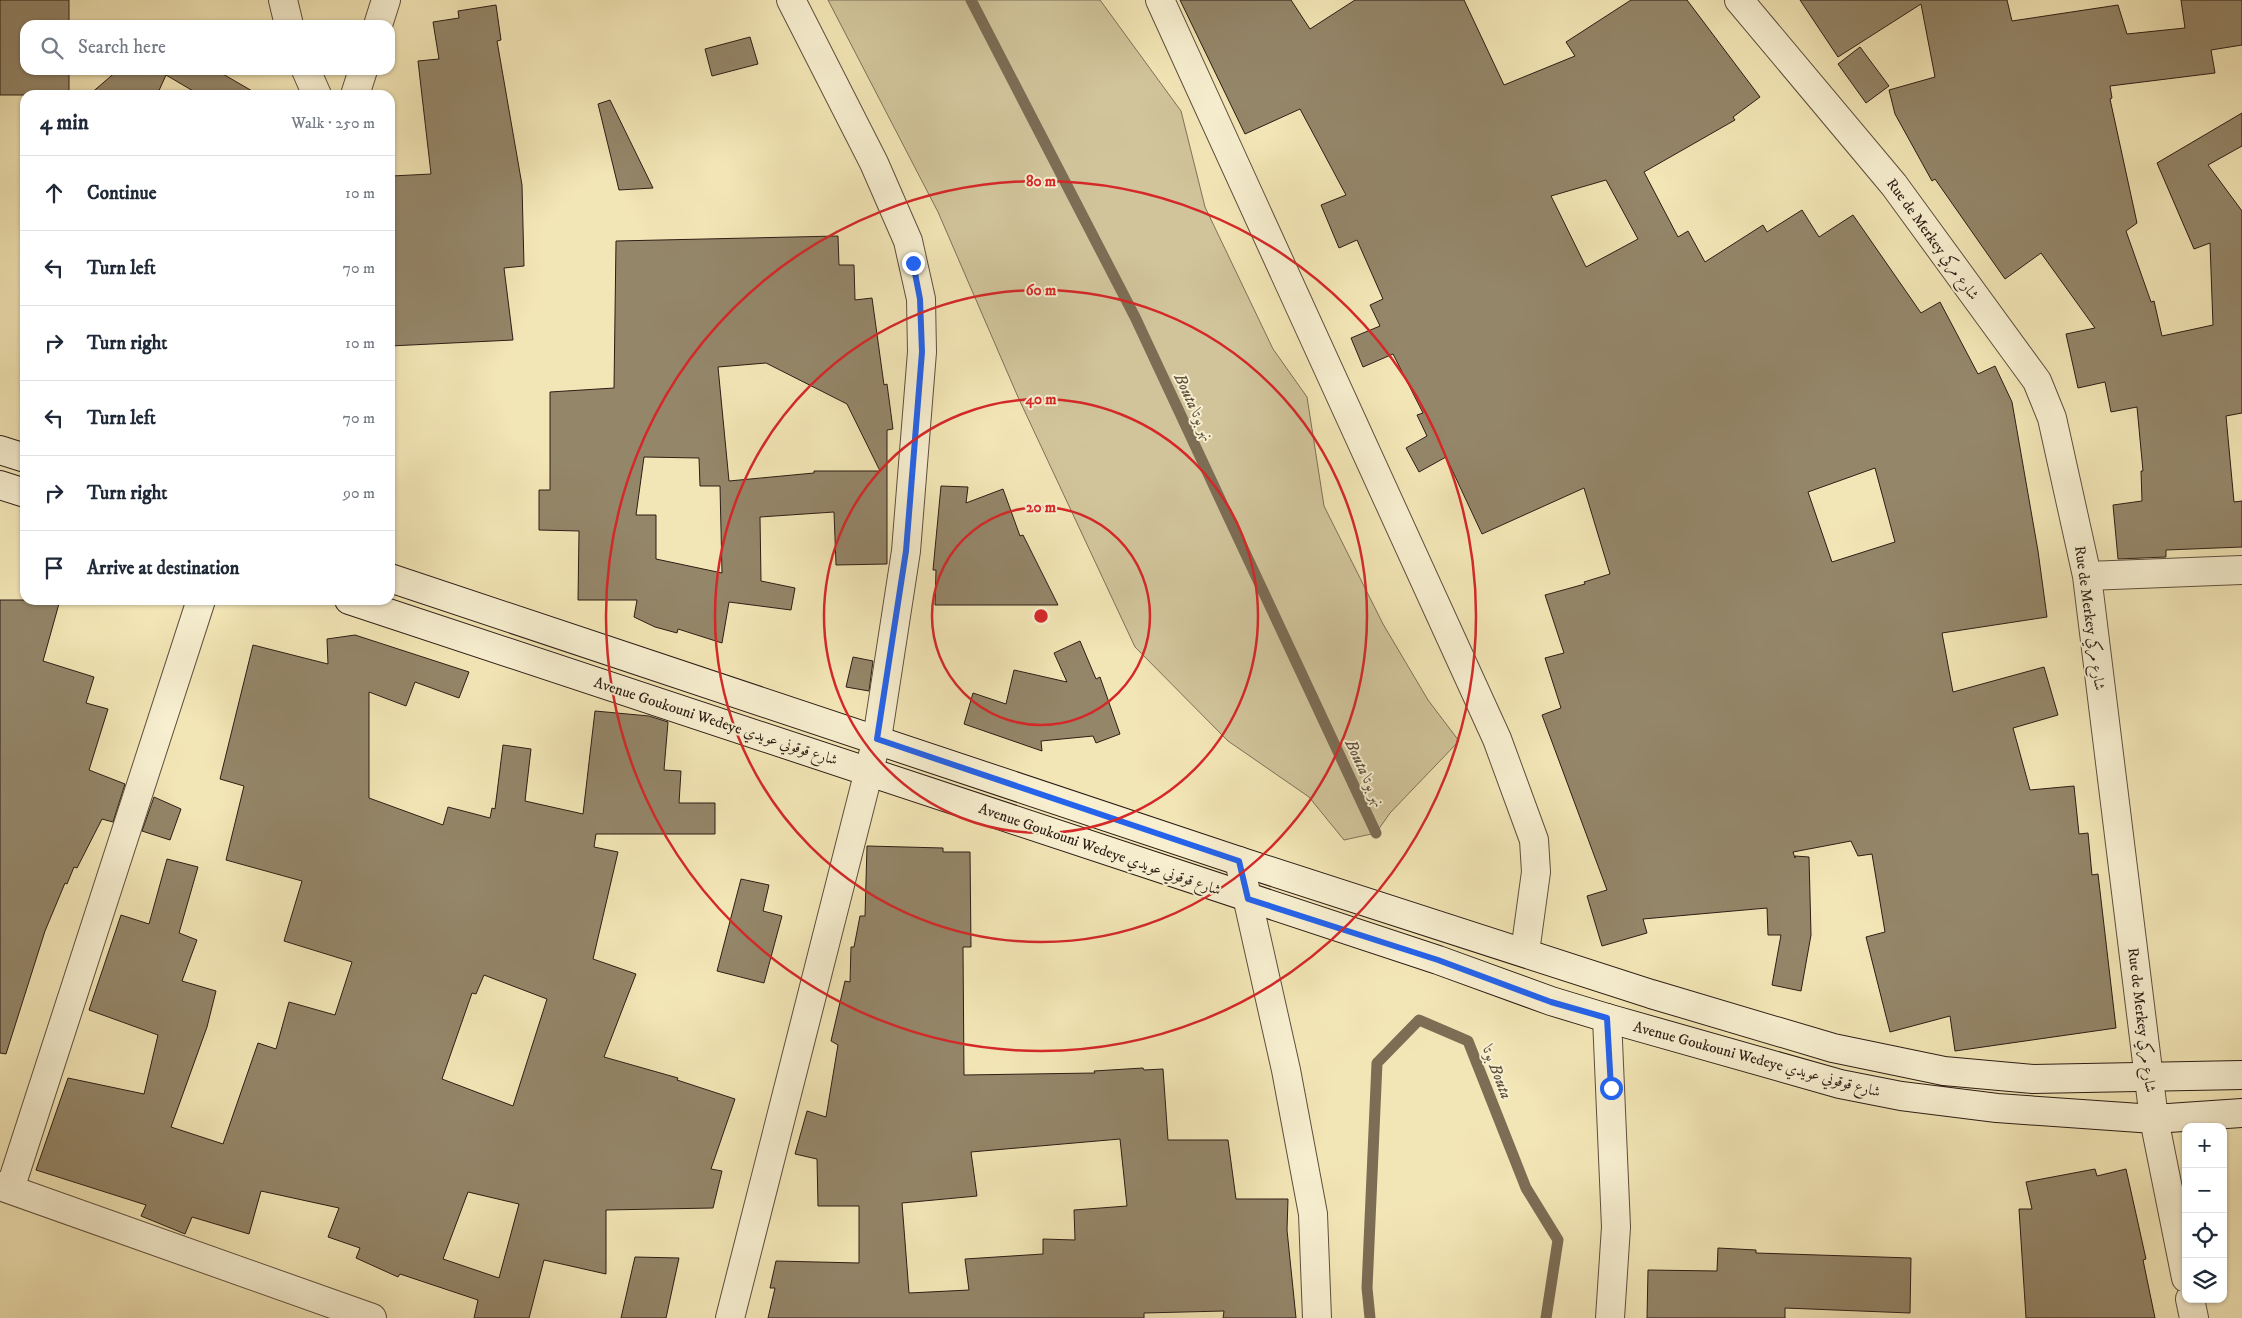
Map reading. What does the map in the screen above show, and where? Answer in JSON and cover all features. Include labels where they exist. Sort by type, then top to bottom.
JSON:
[{"type":"street","points":[[283,0],[287,20]]},
{"type":"street","points":[[380,20],[386,0]]},
{"type":"street","points":[[730,1318],[877,739],[906,551],[922,352],[920,299],[908,241],[874,164],[791,0]]},
{"type":"street","points":[[1160,0],[1497,739],[1534,840],[1536,857],[1524,952]]},
{"type":"street","name":"Rue de Merkey شارع مركي","points":[[1739,0],[1894,184],[2037,381],[2052,418],[2087,576],[2154,1119],[2182,1258]]},
{"type":"street","points":[[308,75],[315,90]]},
{"type":"street","points":[[357,90],[361,75]]},
{"type":"street","points":[[0,450],[20,456]]},
{"type":"street","points":[[0,485],[20,491]]},
{"type":"street","points":[[2087,576],[2242,570]]},
{"type":"street","name":"Avenue Goukouni Wedeye شارع قوقوني عويدي","points":[[395,580],[1239,861],[1651,994],[1852,1052],[1944,1071],[2033,1079],[2242,1075]]},
{"type":"street","points":[[199,605],[5,1188],[372,1318]]},
{"type":"street","name":"Avenue Goukouni Wedeye شارع قوقوني عويدي","points":[[364,605],[868,771],[1248,899],[1438,960],[1551,1002],[1840,1084],[1901,1096],[1997,1108],[2154,1119],[2242,1113]]},
{"type":"street","points":[[1239,861],[1286,1070],[1313,1214],[1316,1318]]},
{"type":"street","points":[[1607,1018],[1616,1227],[1610,1318]]},
{"type":"street","points":[[2191,1303],[2194,1318]]},
{"type":"shaded area","points":[[828,0],[1100,0],[1181,111],[1205,207],[1273,349],[1307,397],[1324,506],[1383,624],[1428,700],[1459,741],[1390,813],[1376,833],[1344,840],[1309,797],[1228,741],[1135,647],[1018,397],[938,212]]},
{"type":"building","points":[[0,0],[69,0],[69,20],[20,20],[20,75],[69,75],[69,90],[20,90],[20,95],[0,95]]},
{"type":"building","points":[[1180,0],[1291,0],[1310,29],[1355,0],[1464,0],[1504,85],[1575,56],[1566,42],[1631,0],[1687,0],[1760,97],[1733,117],[1735,120],[1644,172],[1678,237],[1688,231],[1705,262],[1763,225],[1767,232],[1802,210],[1819,237],[1853,215],[1921,313],[1940,302],[1978,374],[1995,366],[2012,402],[2038,551],[2047,617],[1942,633],[1953,692],[2044,667],[2058,715],[2013,728],[2030,790],[2074,786],[2079,834],[2088,833],[2092,875],[2098,874],[2116,1028],[1955,1051],[1950,1016],[1890,1032],[1866,937],[1885,932],[1872,854],[1858,856],[1851,841],[1793,852],[1795,858],[1795,856],[1809,857],[1811,935],[1801,991],[1772,985],[1781,935],[1768,935],[1767,908],[1643,919],[1647,933],[1602,946],[1587,896],[1607,890],[1542,715],[1561,708],[1545,658],[1564,653],[1545,595],[1585,584],[1584,582],[1610,574],[1584,488],[1482,534],[1446,457],[1419,472],[1406,448],[1427,436],[1417,415],[1423,413],[1393,354],[1363,367],[1351,338],[1380,326],[1370,305],[1383,299],[1357,240],[1339,248],[1321,205],[1346,195],[1300,109],[1245,134]],"holes":[[[1606,180],[1638,239],[1586,267],[1551,196]],[[1875,468],[1895,542],[1832,562],[1808,492]]]},
{"type":"building","points":[[1800,0],[2007,0],[2012,21],[2118,5],[2127,34],[2185,28],[2181,0],[2242,0],[2242,45],[2211,50],[2215,73],[2110,86],[2112,98],[2110,99],[2137,223],[2126,231],[2151,302],[2154,301],[2162,336],[2213,325],[2210,243],[2194,249],[2157,163],[2242,113],[2242,146],[2208,165],[2242,211],[2242,413],[2226,416],[2234,502],[2242,501],[2242,547],[2166,550],[2166,557],[2118,559],[2113,505],[2142,501],[2141,471],[2143,471],[2137,407],[2111,412],[2105,382],[2078,388],[2066,334],[2095,328],[2041,253],[2005,279],[1935,179],[1932,181],[1895,114],[1889,90],[1935,77],[1921,4],[1838,57]]},
{"type":"building","points":[[496,5],[501,40],[497,41],[522,185],[524,266],[504,268],[513,340],[395,346],[395,176],[431,174],[418,61],[439,59],[433,22],[459,18],[458,11]]},
{"type":"building","points":[[750,37],[758,64],[712,76],[705,49]]},
{"type":"building","points":[[1860,47],[1889,86],[1866,103],[1838,64]]},
{"type":"building","points":[[112,75],[166,75],[159,90],[95,90]]},
{"type":"building","points":[[166,75],[225,75],[250,90],[192,90]]},
{"type":"building","points":[[610,100],[653,188],[619,190],[598,104]]},
{"type":"building","points":[[838,236],[839,265],[854,265],[855,300],[872,298],[884,385],[887,384],[893,429],[887,430],[887,564],[836,565],[834,512],[760,517],[761,581],[795,588],[791,610],[729,602],[722,643],[678,629],[677,633],[655,627],[634,617],[637,600],[578,600],[579,531],[539,530],[539,490],[550,490],[550,392],[614,388],[616,241]],"holes":[[[766,363],[847,404],[880,471],[814,471],[814,473],[729,481],[718,367]],[[644,457],[699,458],[700,486],[720,486],[722,573],[656,559],[656,515],[636,515]]]},
{"type":"building","points":[[941,486],[968,487],[966,503],[1003,489],[1020,536],[1023,535],[1058,605],[935,605],[936,570],[933,570]]},
{"type":"building","points":[[0,600],[20,600],[20,605],[59,605],[43,661],[94,677],[86,703],[108,709],[89,770],[125,784],[113,822],[102,819],[77,868],[74,867],[67,884],[65,883],[45,931],[6,1054],[0,1053]]},
{"type":"building","points":[[355,635],[469,672],[459,698],[415,682],[406,706],[369,692],[369,798],[443,825],[448,807],[490,818],[492,808],[495,809],[503,745],[531,749],[525,801],[583,814],[595,711],[649,716],[668,722],[664,770],[681,771],[679,803],[715,803],[715,834],[596,834],[594,847],[618,852],[593,959],[636,974],[604,1057],[678,1078],[677,1080],[735,1099],[711,1169],[722,1171],[713,1208],[606,1210],[606,1274],[544,1260],[529,1318],[474,1318],[478,1300],[400,1274],[398,1277],[356,1258],[360,1248],[328,1237],[339,1208],[261,1191],[249,1234],[192,1217],[185,1234],[141,1216],[146,1205],[36,1170],[68,1078],[144,1094],[158,1035],[89,1010],[121,915],[149,924],[167,859],[198,867],[179,933],[197,940],[182,981],[216,991],[207,1027],[171,1127],[223,1144],[258,1043],[276,1049],[289,1002],[335,1015],[352,962],[284,941],[302,881],[226,860],[244,786],[220,779],[253,645],[328,664],[327,639]],"holes":[[[484,975],[547,999],[513,1106],[442,1079],[472,993],[476,994]],[[468,1192],[519,1204],[499,1278],[443,1259]]]},
{"type":"building","points":[[1080,641],[1096,679],[1100,677],[1120,734],[1096,743],[1093,736],[1041,741],[1042,751],[964,724],[973,693],[1006,704],[1014,670],[1067,682],[1054,653]]},
{"type":"building","points":[[853,657],[873,661],[869,691],[846,687]]},
{"type":"building","points":[[154,797],[181,809],[170,840],[142,831]]},
{"type":"building","points":[[867,846],[943,848],[943,852],[970,852],[971,947],[963,947],[964,1075],[1095,1073],[1094,1071],[1143,1068],[1144,1070],[1163,1069],[1168,1140],[1228,1140],[1236,1199],[1288,1199],[1287,1230],[1296,1318],[1223,1318],[1224,1311],[1144,1313],[1144,1318],[768,1318],[775,1288],[770,1288],[776,1261],[859,1263],[859,1206],[818,1206],[817,1159],[795,1154],[807,1111],[826,1117],[838,1045],[831,1041],[845,981],[850,982],[851,947],[854,947],[860,916],[865,916]],"holes":[[[1120,1139],[1127,1206],[1074,1210],[1075,1240],[1043,1239],[1043,1254],[965,1259],[969,1290],[909,1293],[902,1203],[977,1196],[971,1152]]]},
{"type":"building","points":[[741,879],[769,885],[763,911],[782,916],[764,983],[717,971]]},
{"type":"building","points":[[2095,1169],[2097,1176],[2126,1169],[2146,1259],[2143,1260],[2155,1318],[2026,1318],[2019,1209],[2032,1209],[2026,1182]]},
{"type":"building","points":[[1718,1248],[1756,1250],[1756,1253],[1911,1258],[1910,1313],[1785,1308],[1785,1318],[1647,1318],[1648,1270],[1717,1271]]},
{"type":"building","points":[[635,1257],[679,1258],[666,1318],[621,1318]]},
{"type":"waterway","name":"Bouta نهر بوتا","points":[[971,0],[1135,317],[1376,833]]},
{"type":"waterway","name":"بوتا Bouta","points":[[1370,1318],[1367,1288],[1377,1063],[1419,1020],[1468,1041],[1526,1188],[1558,1240],[1546,1318]]},
{"type":"route","points":[[913,263],[920,299],[922,352],[906,551],[877,739],[1239,861],[1248,899],[1438,960],[1551,1002],[1607,1018],[1611,1088]]}]
